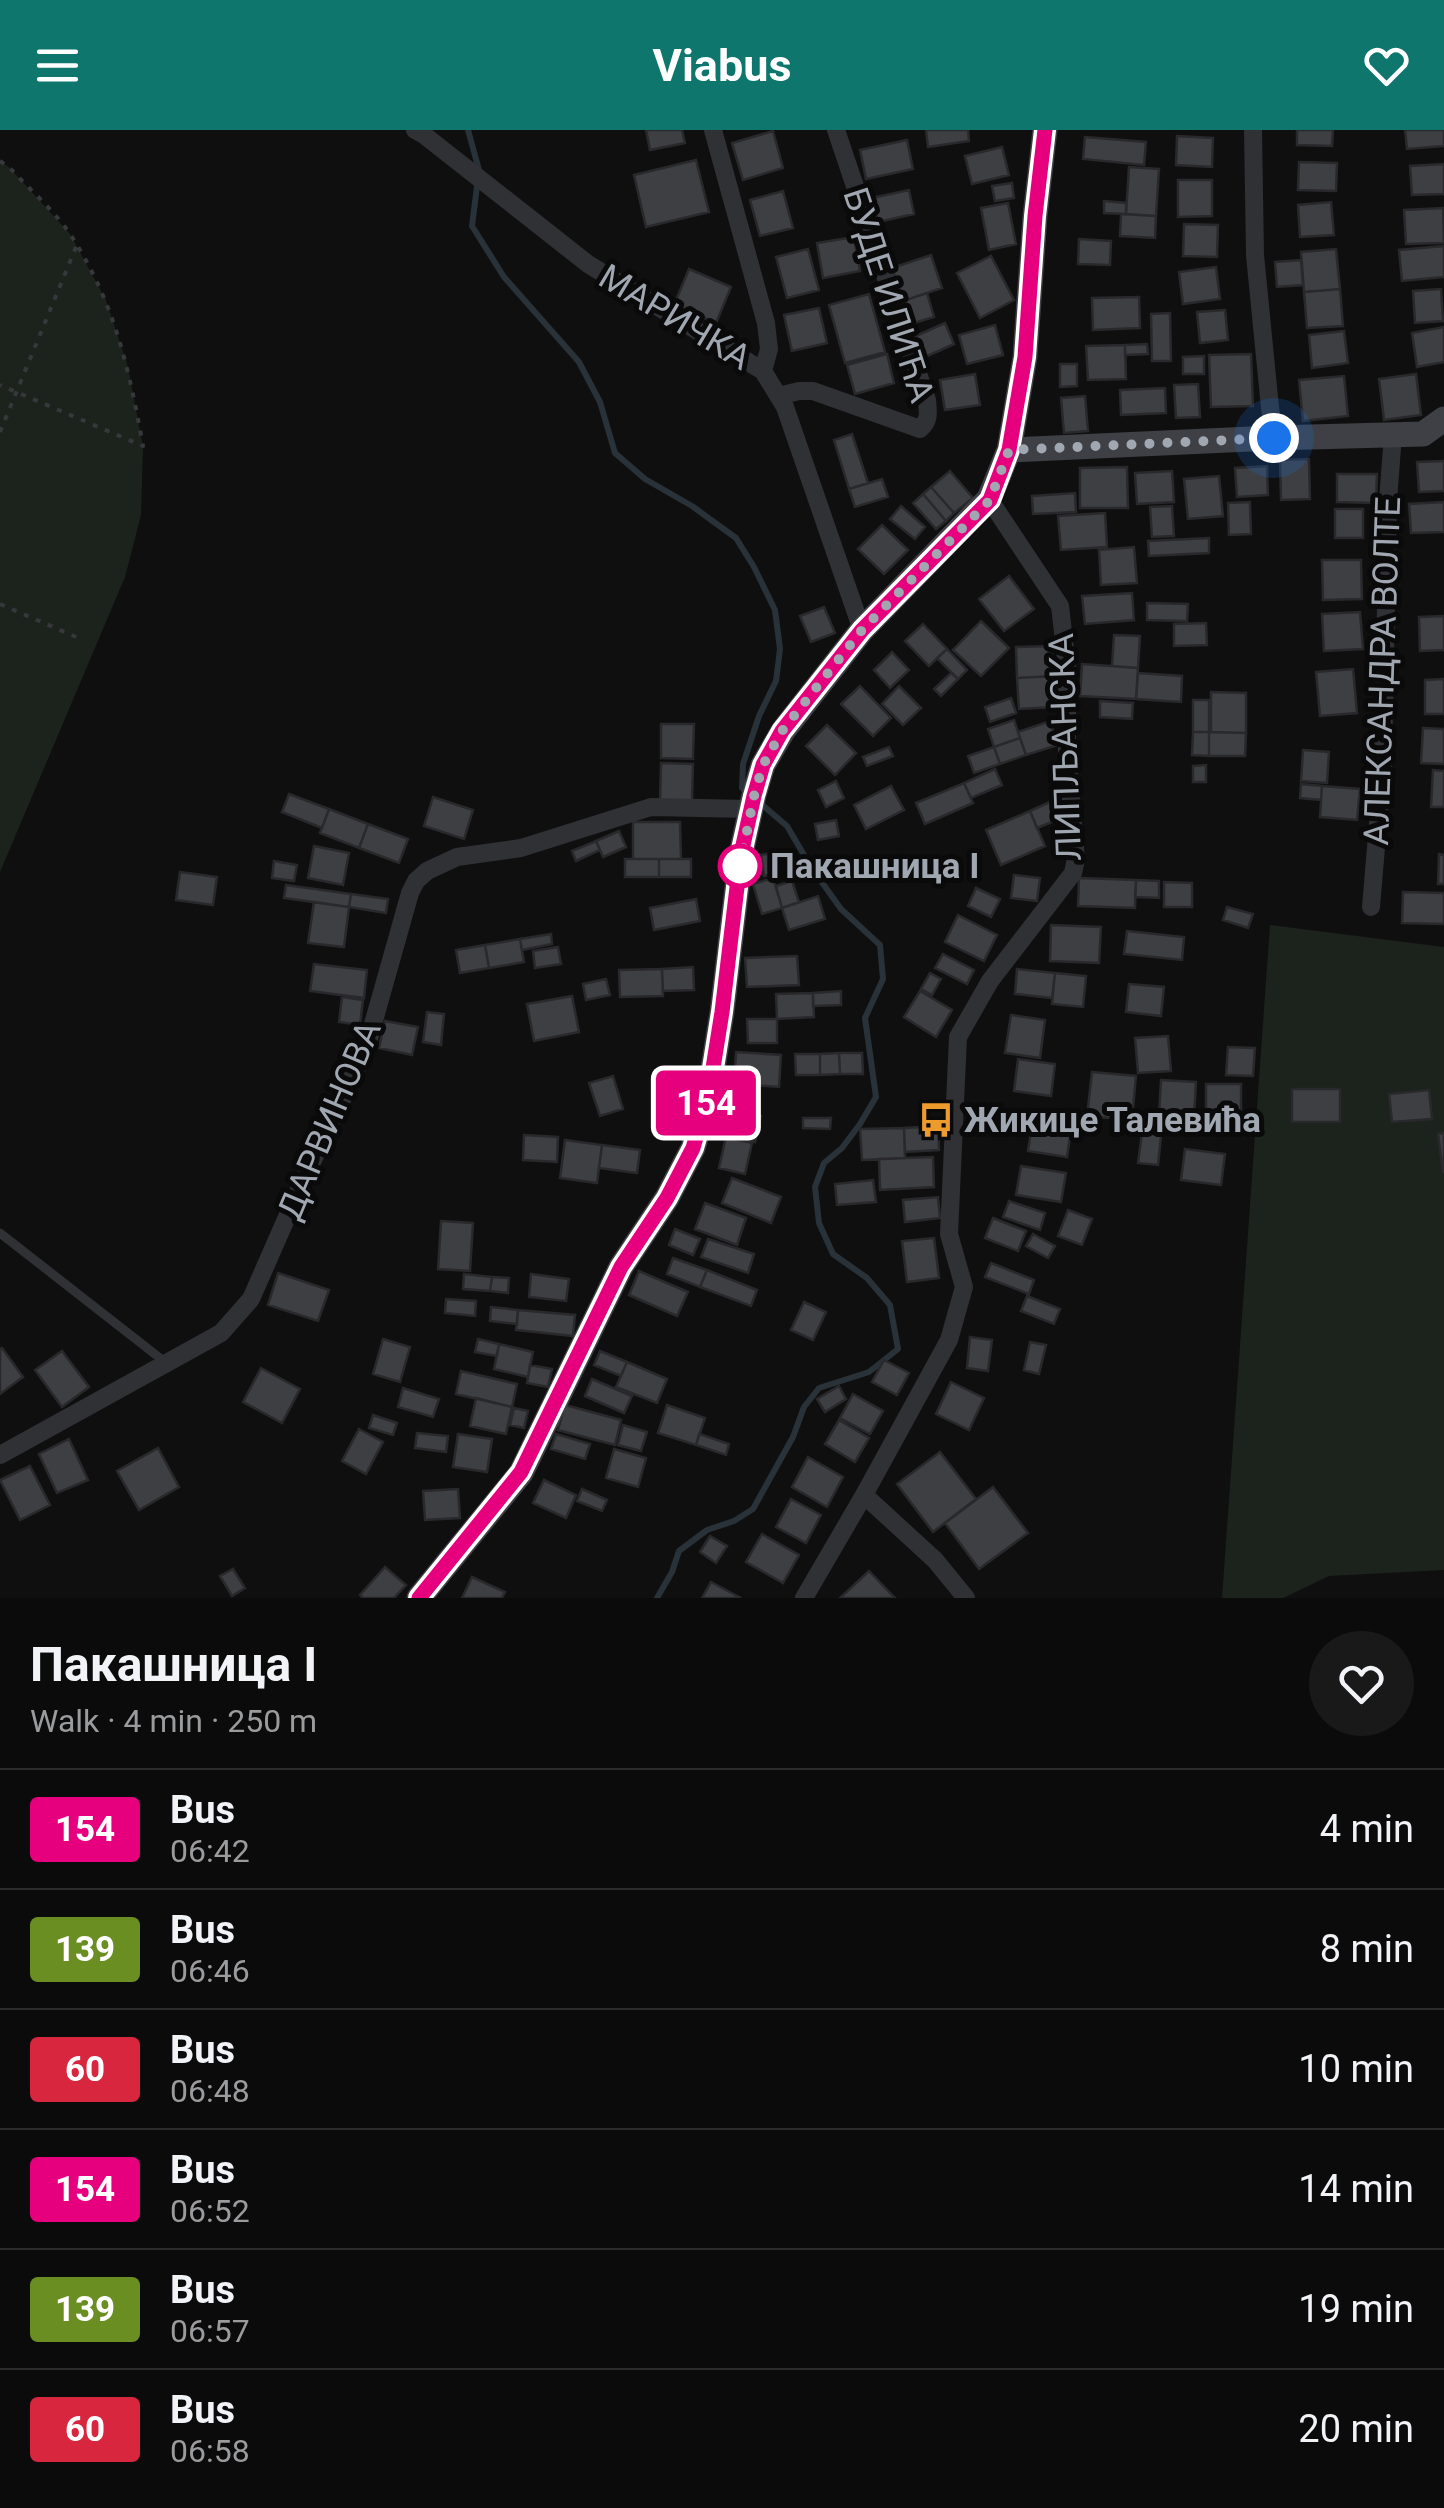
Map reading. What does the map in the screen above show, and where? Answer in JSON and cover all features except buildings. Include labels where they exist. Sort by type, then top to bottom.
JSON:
[{"type":"street","name":"МАРИЧКА","points":[[415,130],[588,264],[763,371],[785,408],[862,630]]},
{"type":"street","points":[[712,130],[766,323],[768,349],[763,371]]},
{"type":"street","name":"БУДЕ ИЛИЋА","points":[[778,396],[813,391],[920,429],[929,415],[836,130]]},
{"type":"street","points":[[419,1598],[521,1472],[621,1267],[667,1198],[693,1148],[709,1093],[748,817],[763,765],[782,731],[862,630],[990,500],[1009,450],[1025,357],[1045,130]]},
{"type":"street","points":[[1253,130],[1255,255],[1274,438]]},
{"type":"street","points":[[1009,450],[1423,434],[1444,419]]},
{"type":"street","name":"АЛЕКСАНДРА ВОЛТЕ","points":[[1371,908],[1383,764],[1393,435]]},
{"type":"street","name":"ЛИПЉАНСКА","points":[[804,1598],[949,1340],[964,1287],[949,1234],[958,1037],[990,981],[1073,873],[1076,859],[1067,753],[1067,667],[1060,606],[990,500]]},
{"type":"street","name":"ДАРВИНОВА","points":[[0,1454],[220,1332],[250,1299],[366,1049],[416,881],[457,856],[520,848],[651,808],[748,817]]},
{"type":"street","points":[[864,1495],[935,1560],[966,1598]]},
{"type":"lane","points":[[0,1233],[165,1362]]},
{"type":"path","points":[[0,160],[70,234],[106,300],[128,368],[144,446],[0,385]]},
{"type":"path","points":[[0,432],[76,246]]},
{"type":"path","points":[[0,604],[82,640]]},
{"type":"shaded area","points":[[0,161],[70,234],[106,300],[128,367],[143,447],[141,515],[125,577],[0,872]]},
{"type":"shaded area","points":[[1270,925],[1444,947],[1444,1570],[1329,1576],[1283,1598],[1222,1598]]},
{"type":"waterway","points":[[468,130],[479,170],[472,226],[504,277],[579,362],[600,402],[615,453],[645,479],[736,538],[775,610],[780,649],[776,681],[743,764],[742,788],[746,792]]},
{"type":"waterway","points":[[657,1598],[679,1551],[707,1530],[734,1521],[753,1509],[793,1437],[804,1407],[819,1388],[869,1372],[898,1349],[890,1305],[867,1278],[833,1254],[819,1223],[815,1187],[824,1163],[842,1148],[876,1097],[865,1018],[883,979],[880,945],[841,909],[787,826],[760,803]]},
{"type":"bus line","name":"154","points":[[419,1598],[521,1472],[621,1267],[667,1198],[693,1148],[709,1093],[741,854],[763,765],[782,731],[862,630],[990,500],[1009,450],[1025,357],[1045,130]]},
{"type":"place","name":"Пакашница I","points":[[740,866]]},
{"type":"place","name":"Жикице Талевића","points":[[936,1120]]},
{"type":"route","points":[[740,866],[763,765],[782,731],[862,630],[990,500],[1009,450],[1274,438]]}]
